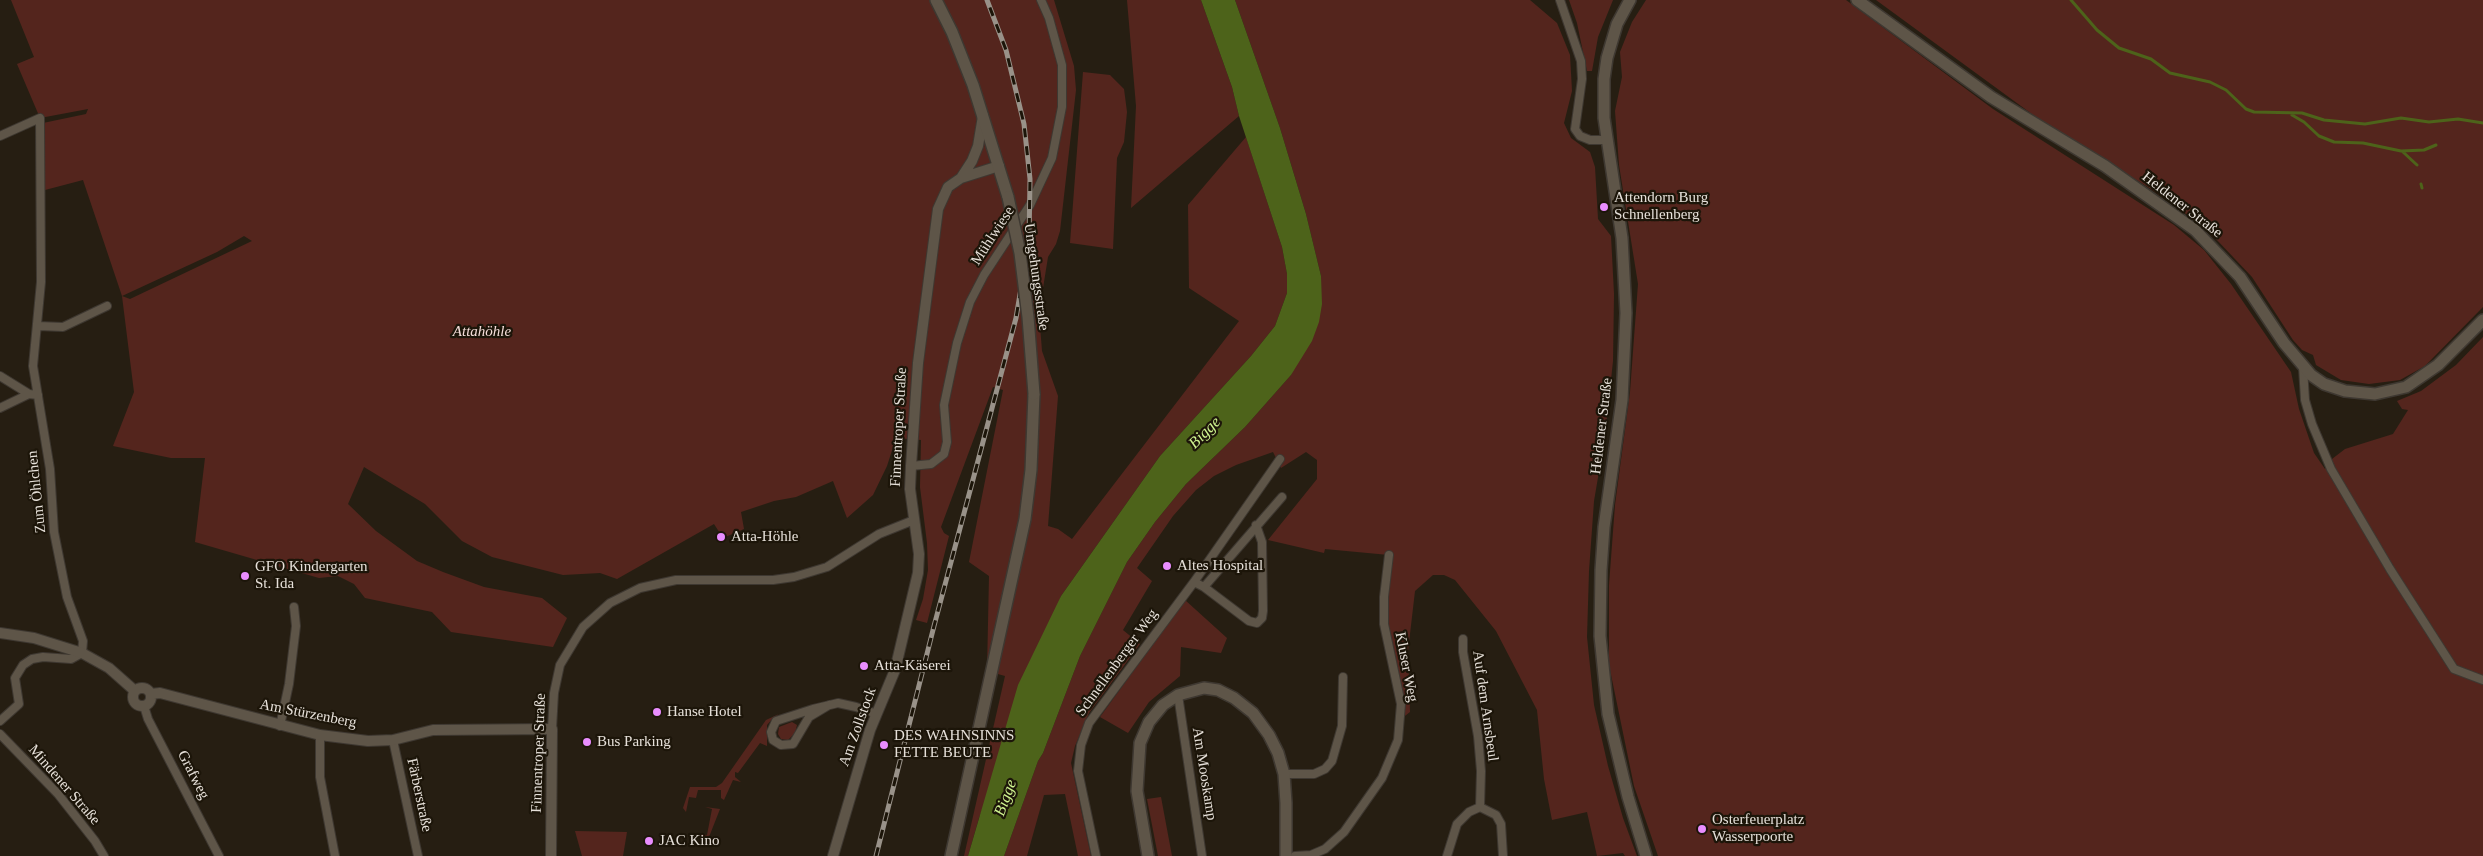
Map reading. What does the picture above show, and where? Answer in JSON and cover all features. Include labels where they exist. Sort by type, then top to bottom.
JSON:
[{"type":"main road","points":[[936,0],[952,32],[999,166]]},
{"type":"main road","name":"Heldener Straße","points":[[1630,0],[1616,24],[1607,58],[1604,97],[1607,140],[1622,238],[1626,313],[1622,400],[1604,527],[1601,570],[1602,678],[1615,746],[1646,856]]},
{"type":"main road","name":"Heldener Straße","points":[[1857,0],[1991,97],[2105,166],[2195,230],[2240,277],[2284,343],[2303,365],[2324,384],[2345,392],[2374,394],[2406,387],[2438,365],[2483,320]]},
{"type":"main road","name":"Umgehungsstraße","points":[[951,856],[1025,519],[1031,470],[1034,394],[1020,253],[999,166]]},
{"type":"main road","points":[[1148,856],[1137,791],[1136,770],[1140,743],[1149,722],[1162,705],[1178,695],[1204,688],[1218,690],[1234,698],[1253,713],[1269,735],[1278,754],[1284,774],[1286,856]]},
{"type":"street","name":"Mühlwiese","points":[[911,466],[931,464],[944,454],[947,442],[944,405],[957,344],[970,302],[984,275],[1030,205],[1052,158],[1062,107],[1062,65],[1054,35],[1041,0]]},
{"type":"street","points":[[1560,0],[1581,61],[1582,79],[1575,129],[1580,136],[1590,140],[1607,140]]},
{"type":"street","points":[[961,178],[972,162],[978,146],[982,116]]},
{"type":"street","name":"Zum Öhlchen","points":[[0,136],[40,118],[41,282],[34,366],[51,477],[54,532],[67,597],[84,642],[82,653]]},
{"type":"street","name":"Finnentroper Straße","points":[[551,856],[554,693],[560,665],[583,626],[610,603],[640,588],[676,580],[773,580],[794,577],[827,567],[879,534],[914,520],[910,489],[918,363],[936,221],[948,187],[961,178],[999,166]]},
{"type":"street","points":[[38,326],[63,327],[106,306]]},
{"type":"street","points":[[2303,365],[2305,400],[2312,424],[2331,469],[2390,569],[2454,669],[2483,680]]},
{"type":"street","points":[[0,376],[29,394],[38,395]]},
{"type":"street","points":[[0,408],[29,394]]},
{"type":"street","name":"Schnellenberger Weg","points":[[1096,856],[1078,771],[1079,754],[1084,734],[1094,714],[1194,582],[1280,460]]},
{"type":"street","points":[[1204,586],[1282,497]]},
{"type":"street","name":"Am Zollstock","points":[[833,856],[865,744],[895,670],[915,592],[919,554],[914,520]]},
{"type":"street","points":[[1194,582],[1204,586],[1248,621],[1257,624],[1262,618],[1262,542],[1256,525]]},
{"type":"street","name":"Kluser Weg","points":[[1295,856],[1311,855],[1325,849],[1344,832],[1367,802],[1382,778],[1398,740],[1401,704],[1384,624],[1384,597],[1389,555]]},
{"type":"street","points":[[280,726],[289,684],[296,626],[294,607]]},
{"type":"street","points":[[0,633],[34,638],[82,653],[109,668],[135,691]]},
{"type":"street","name":"Auf dem Arnsbeul","points":[[1463,639],[1462,652],[1478,736],[1480,807]]},
{"type":"street","points":[[0,721],[19,704],[15,678],[23,665],[32,659],[50,657],[64,660],[82,653]]},
{"type":"street","points":[[1284,774],[1314,774],[1325,770],[1332,761],[1342,726],[1343,677]]},
{"type":"street","points":[[145,688],[151,694],[150,701],[144,706],[138,705],[134,702],[135,691],[145,688]]},
{"type":"street","name":"Am Stürzenberg","points":[[151,694],[160,693],[320,735],[368,741],[393,740],[434,730],[552,730]]},
{"type":"street","name":"Am Mooskamp","points":[[1178,695],[1202,856]]},
{"type":"street","points":[[829,705],[809,717],[795,742],[787,746],[779,744],[771,737],[773,724],[779,719],[829,705],[848,705],[877,714]]},
{"type":"street","name":"Grafweg","points":[[144,706],[148,719],[219,856]]},
{"type":"street","points":[[788,715],[802,718],[799,736]]},
{"type":"street","name":"Mindener Straße","points":[[0,734],[58,794],[104,856]]},
{"type":"street","points":[[320,735],[320,777],[335,856]]},
{"type":"street","name":"Färberstraße","points":[[393,740],[418,856]]},
{"type":"street","points":[[1447,856],[1458,824],[1469,812],[1480,807],[1496,815],[1501,824],[1503,856]]},
{"type":"green space","name":"Attahöhle","points":[[11,0],[1054,0],[1074,66],[1076,90],[1060,231],[1056,244],[1048,257],[1039,313],[1042,351],[1058,396],[1048,526],[1058,529],[1072,539],[1239,321],[1189,288],[1188,205],[1246,137],[1282,247],[1287,274],[1287,293],[1275,326],[1251,356],[1160,456],[1061,596],[979,818],[968,856],[964,856],[1005,676],[987,671],[989,576],[969,562],[1003,390],[993,387],[941,527],[944,533],[949,536],[927,623],[916,620],[923,599],[928,570],[927,543],[920,487],[921,440],[896,438],[887,466],[873,495],[847,518],[833,481],[796,497],[774,501],[741,512],[744,529],[723,538],[714,524],[617,579],[600,573],[563,575],[492,557],[462,541],[425,504],[364,467],[348,504],[376,531],[417,561],[484,587],[542,598],[567,618],[553,647],[451,632],[432,612],[365,598],[354,584],[338,576],[319,578],[195,542],[205,458],[171,458],[113,446],[134,392],[122,296],[83,180],[45,190],[43,123],[86,114],[88,109],[40,118],[17,64],[34,57]],"holes":[[[244,236],[252,241],[130,299],[122,296],[217,252]]]},
{"type":"green space","points":[[1127,0],[1201,0],[1232,87],[1239,116],[1131,208],[1136,106]]},
{"type":"green space","points":[[1235,0],[1530,0],[1557,23],[1570,55],[1572,91],[1564,123],[1571,138],[1590,152],[1595,167],[1598,219],[1611,236],[1614,294],[1613,361],[1605,436],[1594,501],[1587,637],[1594,705],[1608,766],[1623,818],[1637,856],[1625,856],[1623,853],[1597,856],[1587,812],[1552,820],[1544,779],[1537,710],[1496,631],[1455,580],[1444,575],[1433,575],[1415,591],[1408,651],[1410,712],[1401,719],[1384,624],[1389,555],[1325,549],[1324,553],[1268,540],[1317,479],[1317,460],[1306,452],[1281,468],[1273,452],[1236,465],[1214,476],[1196,490],[1173,516],[1137,568],[1152,581],[1123,630],[1140,644],[1089,713],[1075,746],[1071,763],[1091,856],[1078,856],[1065,794],[1044,795],[1027,856],[1004,856],[1038,761],[1043,753],[1080,656],[1127,562],[1155,522],[1186,484],[1245,427],[1291,375],[1321,276],[1306,214],[1280,128]]},
{"type":"green space","points":[[1569,0],[1613,0],[1598,37],[1592,71],[1587,71],[1577,23]]},
{"type":"green space","points":[[1646,0],[1846,0],[1993,109],[2174,225],[2204,250],[2231,284],[2291,372],[2299,409],[2314,453],[2325,469],[2332,459],[2345,449],[2393,434],[2408,410],[2402,409],[2397,401],[2421,391],[2456,365],[2483,337],[2483,856],[1658,856],[1634,786],[1609,665],[1609,585],[1615,505],[1630,392],[1638,284],[1619,165],[1615,111],[1622,77],[1620,52],[1632,22]]},
{"type":"green space","points":[[1876,0],[2483,0],[2483,307],[2425,366],[2400,380],[2369,384],[2341,380],[2316,365],[2313,355],[2302,350],[2293,340],[2252,277],[2216,239],[2189,216],[2151,189],[2036,117]]},
{"type":"green space","points":[[1083,72],[1110,75],[1124,89],[1127,112],[1124,142],[1117,158],[1113,249],[1070,243]]},
{"type":"green space","points":[[1185,600],[1227,638],[1221,653],[1181,647],[1180,676],[1149,702],[1128,733],[1100,717]]},
{"type":"green space","points":[[779,714],[767,725],[767,746],[760,743],[738,773],[735,772],[735,777],[741,782],[733,780],[724,800],[721,798],[721,790],[698,790],[696,798],[689,797],[686,812],[683,808],[690,787],[716,787],[722,783],[766,720]]},
{"type":"green space","points":[[792,722],[797,725],[795,733],[788,740],[781,739],[778,734],[779,727]]},
{"type":"green space","points":[[1161,797],[1172,856],[1158,856],[1147,799]]},
{"type":"green space","points":[[705,807],[720,809],[709,837],[714,841],[698,837],[697,834],[707,835],[712,809]]},
{"type":"green space","points":[[575,831],[627,832],[623,856],[582,856]]},
{"type":"water","name":"Bigge","points":[[1201,0],[1235,0],[1280,128],[1306,214],[1321,276],[1322,304],[1319,322],[1312,341],[1291,375],[1245,427],[1186,484],[1155,522],[1127,562],[1080,656],[1043,753],[1038,761],[1004,856],[968,856],[1018,685],[1061,596],[1160,456],[1251,356],[1275,326],[1287,293],[1287,274],[1282,247],[1239,116],[1232,87]]},
{"type":"waterway","points":[[2071,0],[2097,30],[2119,48],[2151,59],[2170,73],[2210,82],[2226,90],[2246,109],[2254,112],[2302,113],[2324,120],[2365,124],[2401,118],[2429,122],[2458,119],[2483,123]]},
{"type":"waterway","points":[[2292,115],[2304,122],[2319,136],[2334,142],[2363,143],[2401,151],[2424,150],[2436,145]]},
{"type":"waterway","points":[[2403,152],[2417,165]]},
{"type":"waterway","points":[[2421,184],[2422,188]]},
{"type":"railway","points":[[876,856],[934,626],[1016,318],[1029,241],[1030,179],[1024,124],[1006,50],[987,0]]},
{"type":"place","name":"Attendorn Burg Schnellenberg","points":[[1604,207]]},
{"type":"place","name":"Atta-Höhle","points":[[721,537]]},
{"type":"place","name":"Altes Hospital","points":[[1167,566]]},
{"type":"place","name":"GFO Kindergarten St. Ida","points":[[245,576]]},
{"type":"place","name":"Atta-Käserei","points":[[864,666]]},
{"type":"place","name":"Hanse Hotel","points":[[657,712]]},
{"type":"place","name":"Bus Parking","points":[[587,742]]},
{"type":"place","name":"DES WAHNSINNS FETTE BEUTE","points":[[884,745]]},
{"type":"place","name":"Osterfeuerplatz Wasserpoorte","points":[[1702,829]]},
{"type":"place","name":"JAC Kino","points":[[649,841]]}]
